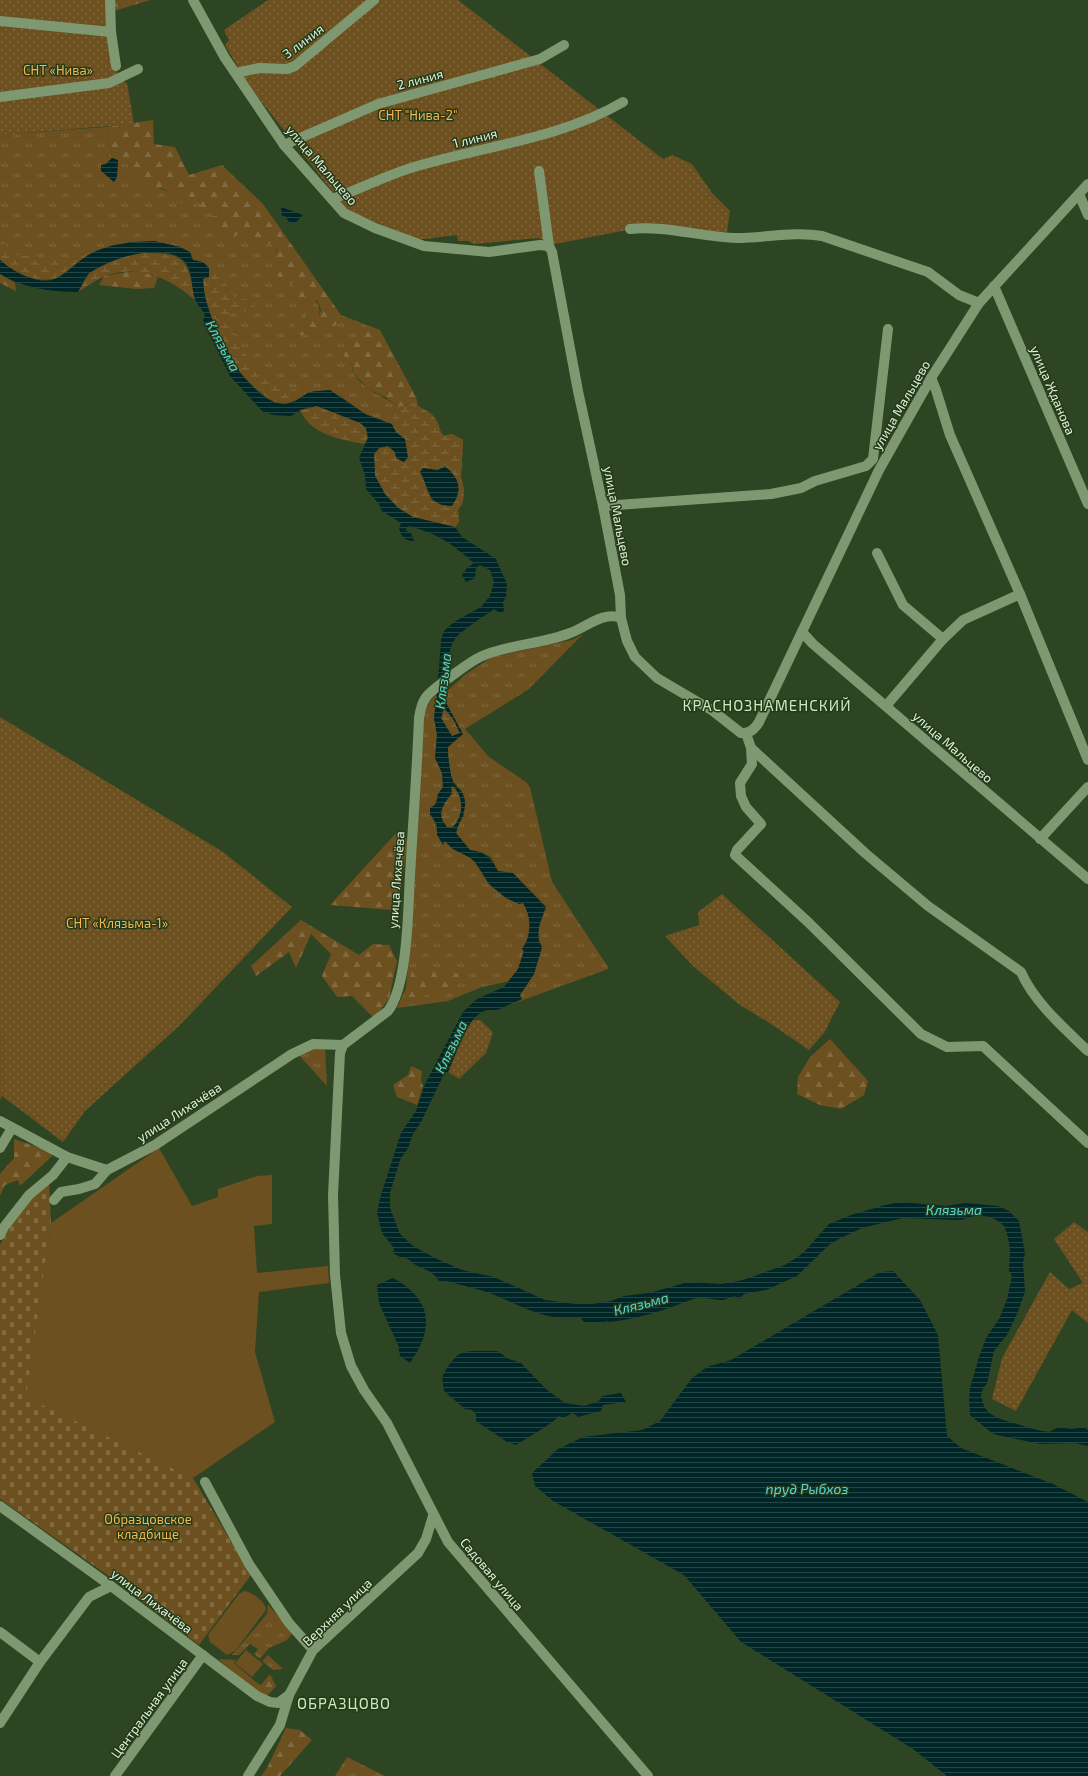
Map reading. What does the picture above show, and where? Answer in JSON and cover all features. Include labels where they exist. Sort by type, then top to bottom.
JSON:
[{"type":"street","points":[[110,0],[111,32],[116,66]]},
{"type":"street","name":"улица Мальцево","points":[[193,0],[213,39],[284,145],[344,213],[375,228],[424,246],[489,252],[540,245],[549,246]]},
{"type":"street","name":"3 линия","points":[[236,73],[260,68],[287,69],[295,66],[374,0]]},
{"type":"street","points":[[0,20],[111,32]]},
{"type":"street","name":"2 линия","points":[[284,145],[378,104],[540,59],[564,45]]},
{"type":"street","points":[[0,98],[109,83],[138,69]]},
{"type":"street","name":"1 линия","points":[[332,199],[414,167],[534,137],[601,115],[623,102]]},
{"type":"street","name":"улица Мальцево","points":[[539,171],[549,246],[552,252],[578,391],[603,506],[620,595],[621,618],[627,641],[635,657],[658,678],[713,711],[736,731],[746,734],[755,729],[760,722],[802,632],[874,467],[979,303],[1088,184]]},
{"type":"street","points":[[1079,194],[1088,215]]},
{"type":"street","points":[[630,229],[661,229],[703,236],[738,238],[807,233],[822,236],[928,272],[959,295],[979,303]]},
{"type":"street","name":"улица Жданова","points":[[994,286],[1088,504]]},
{"type":"street","points":[[603,506],[771,494],[801,488],[815,481],[874,467],[873,459],[888,329]]},
{"type":"street","points":[[931,378],[950,435],[1020,594],[1088,760]]},
{"type":"street","points":[[877,553],[903,604],[943,640]]},
{"type":"street","points":[[886,706],[943,640],[963,620],[1020,594]]},
{"type":"street","name":"улица Лихачёва","points":[[54,1200],[61,1192],[79,1190],[95,1184],[107,1170],[155,1145],[292,1054],[313,1044],[343,1044],[388,1011],[399,988],[408,913],[419,718],[422,701],[428,694],[461,669],[490,653],[570,633],[598,619],[614,615],[621,618]]},
{"type":"street","name":"улица Мальцево","points":[[802,632],[813,644],[1088,879]]},
{"type":"street","points":[[746,734],[752,748],[752,764],[740,783],[741,796],[746,807],[761,824],[737,850],[735,855],[808,922],[921,1034],[947,1047],[983,1046],[1088,1143]]},
{"type":"street","points":[[752,748],[865,853],[928,906],[1021,972],[1026,983],[1043,1004],[1088,1051]]},
{"type":"street","points":[[1040,839],[1088,787]]},
{"type":"street","name":"Садовая улица","points":[[343,1044],[338,1062],[333,1195],[338,1301],[342,1333],[351,1366],[364,1390],[387,1423],[419,1484],[433,1516],[448,1542],[648,1776]]},
{"type":"street","points":[[0,1121],[67,1156],[107,1170]]},
{"type":"street","points":[[0,1148],[12,1128]]},
{"type":"street","points":[[0,1235],[29,1195],[53,1175],[67,1156]]},
{"type":"street","points":[[205,1482],[249,1564],[289,1623],[313,1650]]},
{"type":"street","name":"улица Лихачёва","points":[[0,1506],[111,1586],[257,1696],[270,1702],[278,1703],[289,1694]]},
{"type":"street","name":"Верхняя улица","points":[[248,1776],[280,1725],[289,1694],[313,1650],[418,1553],[426,1539],[433,1516]]},
{"type":"street","points":[[0,1724],[40,1662],[89,1597],[111,1586]]},
{"type":"street","points":[[0,1632],[40,1662]]},
{"type":"street","name":"Центральная улица","points":[[115,1776],[203,1655]]},
{"type":"green space","name":"СНТ «Нива»","points":[[0,0],[110,0],[118,80],[127,83],[134,124],[0,135]]},
{"type":"green space","points":[[113,0],[150,0],[114,11]]},
{"type":"green space","name":"СНТ \"Нива-2\"","points":[[268,0],[458,0],[663,159],[672,155],[692,164],[712,193],[730,211],[727,232],[627,230],[555,244],[538,238],[474,244],[468,241],[458,241],[457,235],[416,239],[348,211],[248,85],[225,45],[229,40],[224,30]]},
{"type":"green space","points":[[153,120],[154,144],[175,147],[189,175],[222,165],[263,204],[341,315],[380,330],[416,397],[407,405],[399,407],[385,397],[369,389],[354,374],[351,362],[339,351],[368,330],[366,325],[342,318],[335,326],[325,328],[319,337],[296,334],[293,325],[306,314],[319,317],[321,310],[317,300],[305,306],[294,294],[295,286],[274,274],[273,264],[263,257],[268,252],[277,251],[277,246],[262,242],[241,233],[229,239],[223,236],[211,226],[211,217],[219,215],[220,210],[217,208],[205,211],[200,209],[200,202],[196,200],[183,204],[176,199],[174,194],[161,188],[151,190],[132,173],[132,166],[112,158],[106,127]]},
{"type":"green space","points":[[106,127],[112,158],[106,164],[101,165],[101,171],[117,177],[118,160],[132,166],[132,173],[141,181],[174,194],[176,199],[196,200],[217,208],[220,210],[219,215],[229,239],[241,233],[262,242],[277,246],[273,264],[287,281],[314,299],[318,304],[320,310],[319,317],[325,328],[335,326],[342,318],[366,325],[368,330],[351,362],[353,373],[358,379],[363,384],[399,407],[407,405],[416,397],[418,406],[433,416],[444,436],[452,434],[463,440],[461,477],[464,490],[463,502],[458,510],[459,522],[455,527],[365,414],[340,396],[295,401],[251,384],[203,262],[193,260],[180,247],[154,241],[129,242],[76,263],[0,260],[0,135]]},
{"type":"green space","points":[[0,239],[17,255],[56,259],[89,255],[64,274],[56,278],[41,280],[19,273],[0,260]]},
{"type":"green space","points":[[139,253],[166,254],[175,256],[181,260],[190,274],[195,300],[175,285],[153,275],[130,272],[105,276],[78,292],[90,272],[121,257]]},
{"type":"green space","points":[[209,268],[220,277],[235,297],[252,301],[255,304],[253,310],[229,314],[230,322],[237,339],[254,365],[270,380],[306,393],[286,404],[276,403],[258,390],[238,370],[210,313],[204,290],[203,278],[209,277]]},
{"type":"green space","points":[[127,272],[142,272],[158,277],[154,288],[137,289],[99,285],[104,276]]},
{"type":"green space","points":[[0,274],[15,283],[16,291],[0,283]]},
{"type":"green space","points":[[407,405],[412,406],[428,412],[435,418],[440,431],[444,436],[452,434],[463,440],[461,477],[464,490],[463,502],[458,510],[459,522],[455,527],[413,517],[398,508],[385,494],[375,476],[374,454],[379,448],[388,446],[395,452],[396,458],[404,462],[407,445],[404,439],[397,432],[393,423],[394,415]],"holes":[[[423,468],[427,470],[441,469],[459,487],[459,496],[452,506],[432,501],[420,472]]]},
{"type":"green space","points":[[310,406],[317,406],[360,422],[366,428],[368,438],[364,444],[336,438],[318,430],[311,425],[300,410]]},
{"type":"green space","points":[[583,634],[529,689],[465,729],[489,757],[526,782],[530,787],[552,882],[608,967],[608,969],[512,1004],[522,999],[520,995],[534,974],[542,947],[538,932],[546,907],[498,871],[491,857],[481,852],[470,850],[456,833],[458,825],[464,816],[462,791],[453,782],[447,758],[444,699],[447,691],[466,674],[492,657],[572,640]]},
{"type":"green space","points":[[437,694],[434,718],[437,735],[435,757],[442,773],[443,787],[430,814],[443,844],[444,841],[453,849],[469,857],[475,862],[489,884],[506,898],[523,903],[530,914],[528,940],[522,949],[524,951],[518,969],[510,981],[482,987],[448,1001],[397,1008],[406,988],[424,712],[430,701]]},
{"type":"green space","points":[[444,708],[453,719],[460,733],[452,736],[441,718]]},
{"type":"green space","name":"СНТ «Клязьма-1»","points":[[0,717],[223,852],[292,907],[179,1026],[85,1111],[63,1142],[2,1096],[2,1028],[0,1028]]},
{"type":"green space","points":[[453,786],[457,790],[461,801],[461,812],[453,827],[446,827],[443,822],[441,812],[442,806]]},
{"type":"green space","points":[[398,831],[408,840],[398,906],[392,910],[330,905]]},
{"type":"green space","points":[[722,894],[840,1002],[824,1033],[809,1050],[740,1005],[693,966],[665,936],[699,925],[698,912]]},
{"type":"green space","points":[[301,920],[359,955],[373,944],[389,945],[397,961],[389,999],[374,1018],[352,996],[337,997],[322,976],[331,954],[311,934],[296,968],[289,952],[256,976],[251,966]]},
{"type":"green space","points":[[412,970],[435,970],[460,974],[451,990],[431,991],[413,1004],[407,1001]]},
{"type":"green space","points":[[473,1020],[480,1020],[493,1032],[486,1053],[459,1079],[448,1072],[467,1029]]},
{"type":"green space","points":[[0,1028],[2,1028],[2,1096],[0,1100]]},
{"type":"green space","points":[[830,1039],[868,1081],[864,1095],[841,1109],[820,1105],[797,1094],[798,1077],[810,1057]]},
{"type":"green space","points":[[325,1047],[327,1086],[297,1053],[302,1049]]},
{"type":"green space","points":[[411,1066],[422,1071],[421,1081],[423,1086],[417,1105],[397,1097],[393,1085],[408,1075]]},
{"type":"green space","points":[[14,1139],[49,1151],[52,1156],[20,1186],[18,1180],[5,1185],[0,1196],[0,1174],[14,1158]]},
{"type":"green space","points":[[159,1148],[192,1206],[218,1197],[218,1189],[257,1176],[272,1175],[272,1224],[254,1226],[257,1273],[328,1266],[329,1283],[259,1292],[255,1352],[275,1422],[193,1478],[26,1397],[51,1223]]},
{"type":"green space","name":"Образцовское кладбище","points":[[49,1181],[51,1223],[27,1397],[193,1478],[251,1575],[199,1645],[110,1577],[0,1499],[0,1245],[17,1214]]},
{"type":"green space","points":[[1074,1222],[1088,1232],[1088,1323],[1072,1310],[1016,1411],[992,1399],[1002,1358],[1050,1272],[1069,1289],[1083,1283],[1054,1239]]},
{"type":"green space","points":[[244,1591],[251,1593],[258,1598],[264,1604],[266,1610],[235,1651],[227,1655],[210,1642],[208,1635],[239,1594]]},
{"type":"green space","points":[[268,1605],[293,1632],[287,1640],[269,1648],[260,1659],[254,1654],[258,1649],[250,1644],[239,1655],[232,1655],[267,1614]]},
{"type":"green space","points":[[246,1650],[263,1664],[252,1677],[235,1663]]},
{"type":"green space","points":[[268,1655],[283,1669],[273,1670],[262,1661]]},
{"type":"green space","points":[[218,1659],[236,1660],[234,1663],[258,1684],[249,1685]]},
{"type":"green space","points":[[270,1674],[276,1686],[267,1696],[248,1685],[257,1683],[261,1685]]},
{"type":"green space","points":[[286,1728],[300,1730],[312,1740],[280,1776],[261,1776],[267,1768]]},
{"type":"green space","points":[[347,1757],[385,1776],[335,1776]]},
{"type":"water","points":[[112,158],[118,160],[117,177],[114,182],[101,171],[101,165],[106,164]]},
{"type":"water","points":[[281,207],[303,215],[295,223],[290,223],[285,216],[282,216]]},
{"type":"water","name":"Клязьма","points":[[154,241],[180,247],[190,252],[193,260],[203,262],[209,268],[209,277],[203,279],[204,291],[210,314],[236,367],[254,388],[270,400],[286,404],[315,391],[330,390],[365,414],[392,424],[396,432],[405,439],[408,457],[404,462],[396,458],[395,452],[388,446],[379,448],[374,454],[375,476],[385,494],[398,508],[413,517],[455,527],[462,537],[496,559],[507,584],[506,596],[503,602],[504,611],[500,613],[494,609],[462,632],[455,639],[452,645],[444,699],[463,734],[448,747],[450,771],[454,783],[462,793],[465,801],[463,814],[456,833],[470,850],[480,852],[487,856],[498,871],[513,873],[546,907],[538,932],[542,947],[534,974],[520,995],[522,999],[500,1009],[484,1011],[472,1021],[462,1038],[448,1072],[444,1074],[421,1122],[413,1134],[408,1148],[400,1160],[390,1193],[390,1208],[400,1234],[413,1246],[462,1270],[494,1277],[545,1300],[575,1304],[592,1304],[611,1301],[624,1296],[649,1293],[688,1282],[721,1284],[743,1280],[785,1265],[796,1258],[804,1252],[829,1224],[851,1215],[885,1205],[900,1202],[946,1206],[965,1203],[998,1206],[1009,1211],[1019,1221],[1025,1253],[1023,1263],[1025,1292],[1007,1335],[994,1351],[987,1384],[983,1388],[981,1396],[984,1406],[989,1413],[1000,1419],[1037,1430],[1049,1432],[1059,1427],[1071,1429],[1084,1427],[1088,1430],[1088,1446],[1075,1443],[1040,1444],[997,1435],[992,1433],[970,1415],[970,1388],[979,1357],[986,1338],[999,1319],[1007,1299],[1012,1276],[1009,1271],[1010,1250],[1008,1237],[1004,1226],[990,1217],[978,1215],[961,1220],[903,1218],[862,1228],[830,1244],[797,1276],[766,1290],[744,1294],[739,1299],[735,1296],[723,1300],[697,1298],[642,1316],[621,1321],[606,1321],[604,1323],[584,1322],[580,1317],[558,1318],[547,1316],[483,1291],[447,1281],[439,1281],[429,1271],[415,1265],[408,1259],[393,1253],[394,1248],[382,1233],[377,1213],[380,1198],[401,1133],[416,1111],[425,1084],[463,1012],[477,999],[504,987],[518,969],[524,951],[522,949],[528,938],[530,926],[528,915],[523,903],[519,904],[506,898],[489,884],[475,862],[469,857],[453,849],[445,841],[443,845],[437,835],[437,824],[430,814],[430,808],[436,804],[438,794],[443,787],[442,773],[435,758],[437,735],[434,718],[441,640],[444,631],[454,622],[481,607],[490,596],[494,582],[490,570],[480,565],[476,568],[475,578],[466,582],[462,575],[467,568],[474,563],[444,540],[428,532],[409,526],[405,530],[411,533],[414,541],[408,540],[402,536],[399,528],[401,523],[382,511],[379,504],[366,489],[365,475],[359,458],[368,438],[366,428],[360,423],[317,406],[300,410],[291,416],[273,415],[262,411],[230,376],[203,322],[205,314],[195,299],[188,267],[186,263],[178,256],[167,253],[153,252],[111,261],[89,273],[78,292],[58,291],[28,286],[0,274],[0,260],[20,274],[36,280],[52,280],[63,275],[84,257],[96,251],[121,244]],"holes":[[[444,708],[453,719],[460,733],[452,736],[441,718]],[[453,786],[457,790],[461,801],[461,812],[453,827],[447,827],[443,822],[441,813],[444,805],[452,793],[451,787]]]},
{"type":"water","points":[[445,466],[457,480],[459,490],[452,506],[438,503],[430,496],[420,472],[423,468],[438,470]]},
{"type":"water","name":"пруд Рыбхоз","points":[[893,1271],[920,1300],[938,1335],[947,1436],[961,1448],[1053,1484],[1088,1502],[1088,1776],[947,1776],[913,1749],[741,1642],[684,1575],[553,1501],[535,1486],[532,1473],[558,1449],[583,1437],[642,1430],[660,1421],[692,1378],[707,1367],[731,1360],[880,1272]]},
{"type":"water","points":[[393,1278],[406,1286],[416,1295],[426,1315],[426,1326],[423,1338],[410,1363],[400,1356],[398,1345],[379,1303],[377,1285]]},
{"type":"water","points":[[497,1351],[509,1359],[521,1363],[547,1390],[565,1403],[584,1406],[599,1401],[602,1396],[621,1393],[626,1402],[603,1405],[601,1411],[578,1417],[573,1413],[563,1418],[559,1416],[546,1427],[516,1445],[507,1442],[476,1421],[476,1414],[472,1410],[465,1409],[444,1391],[442,1377],[453,1360],[464,1352]]},
{"type":"district","name":"КРАСНОЗНАМЕНСКИЙ","points":[[767,706]]},
{"type":"district","name":"ОБРАЗЦОВО","points":[[344,1704]]}]
